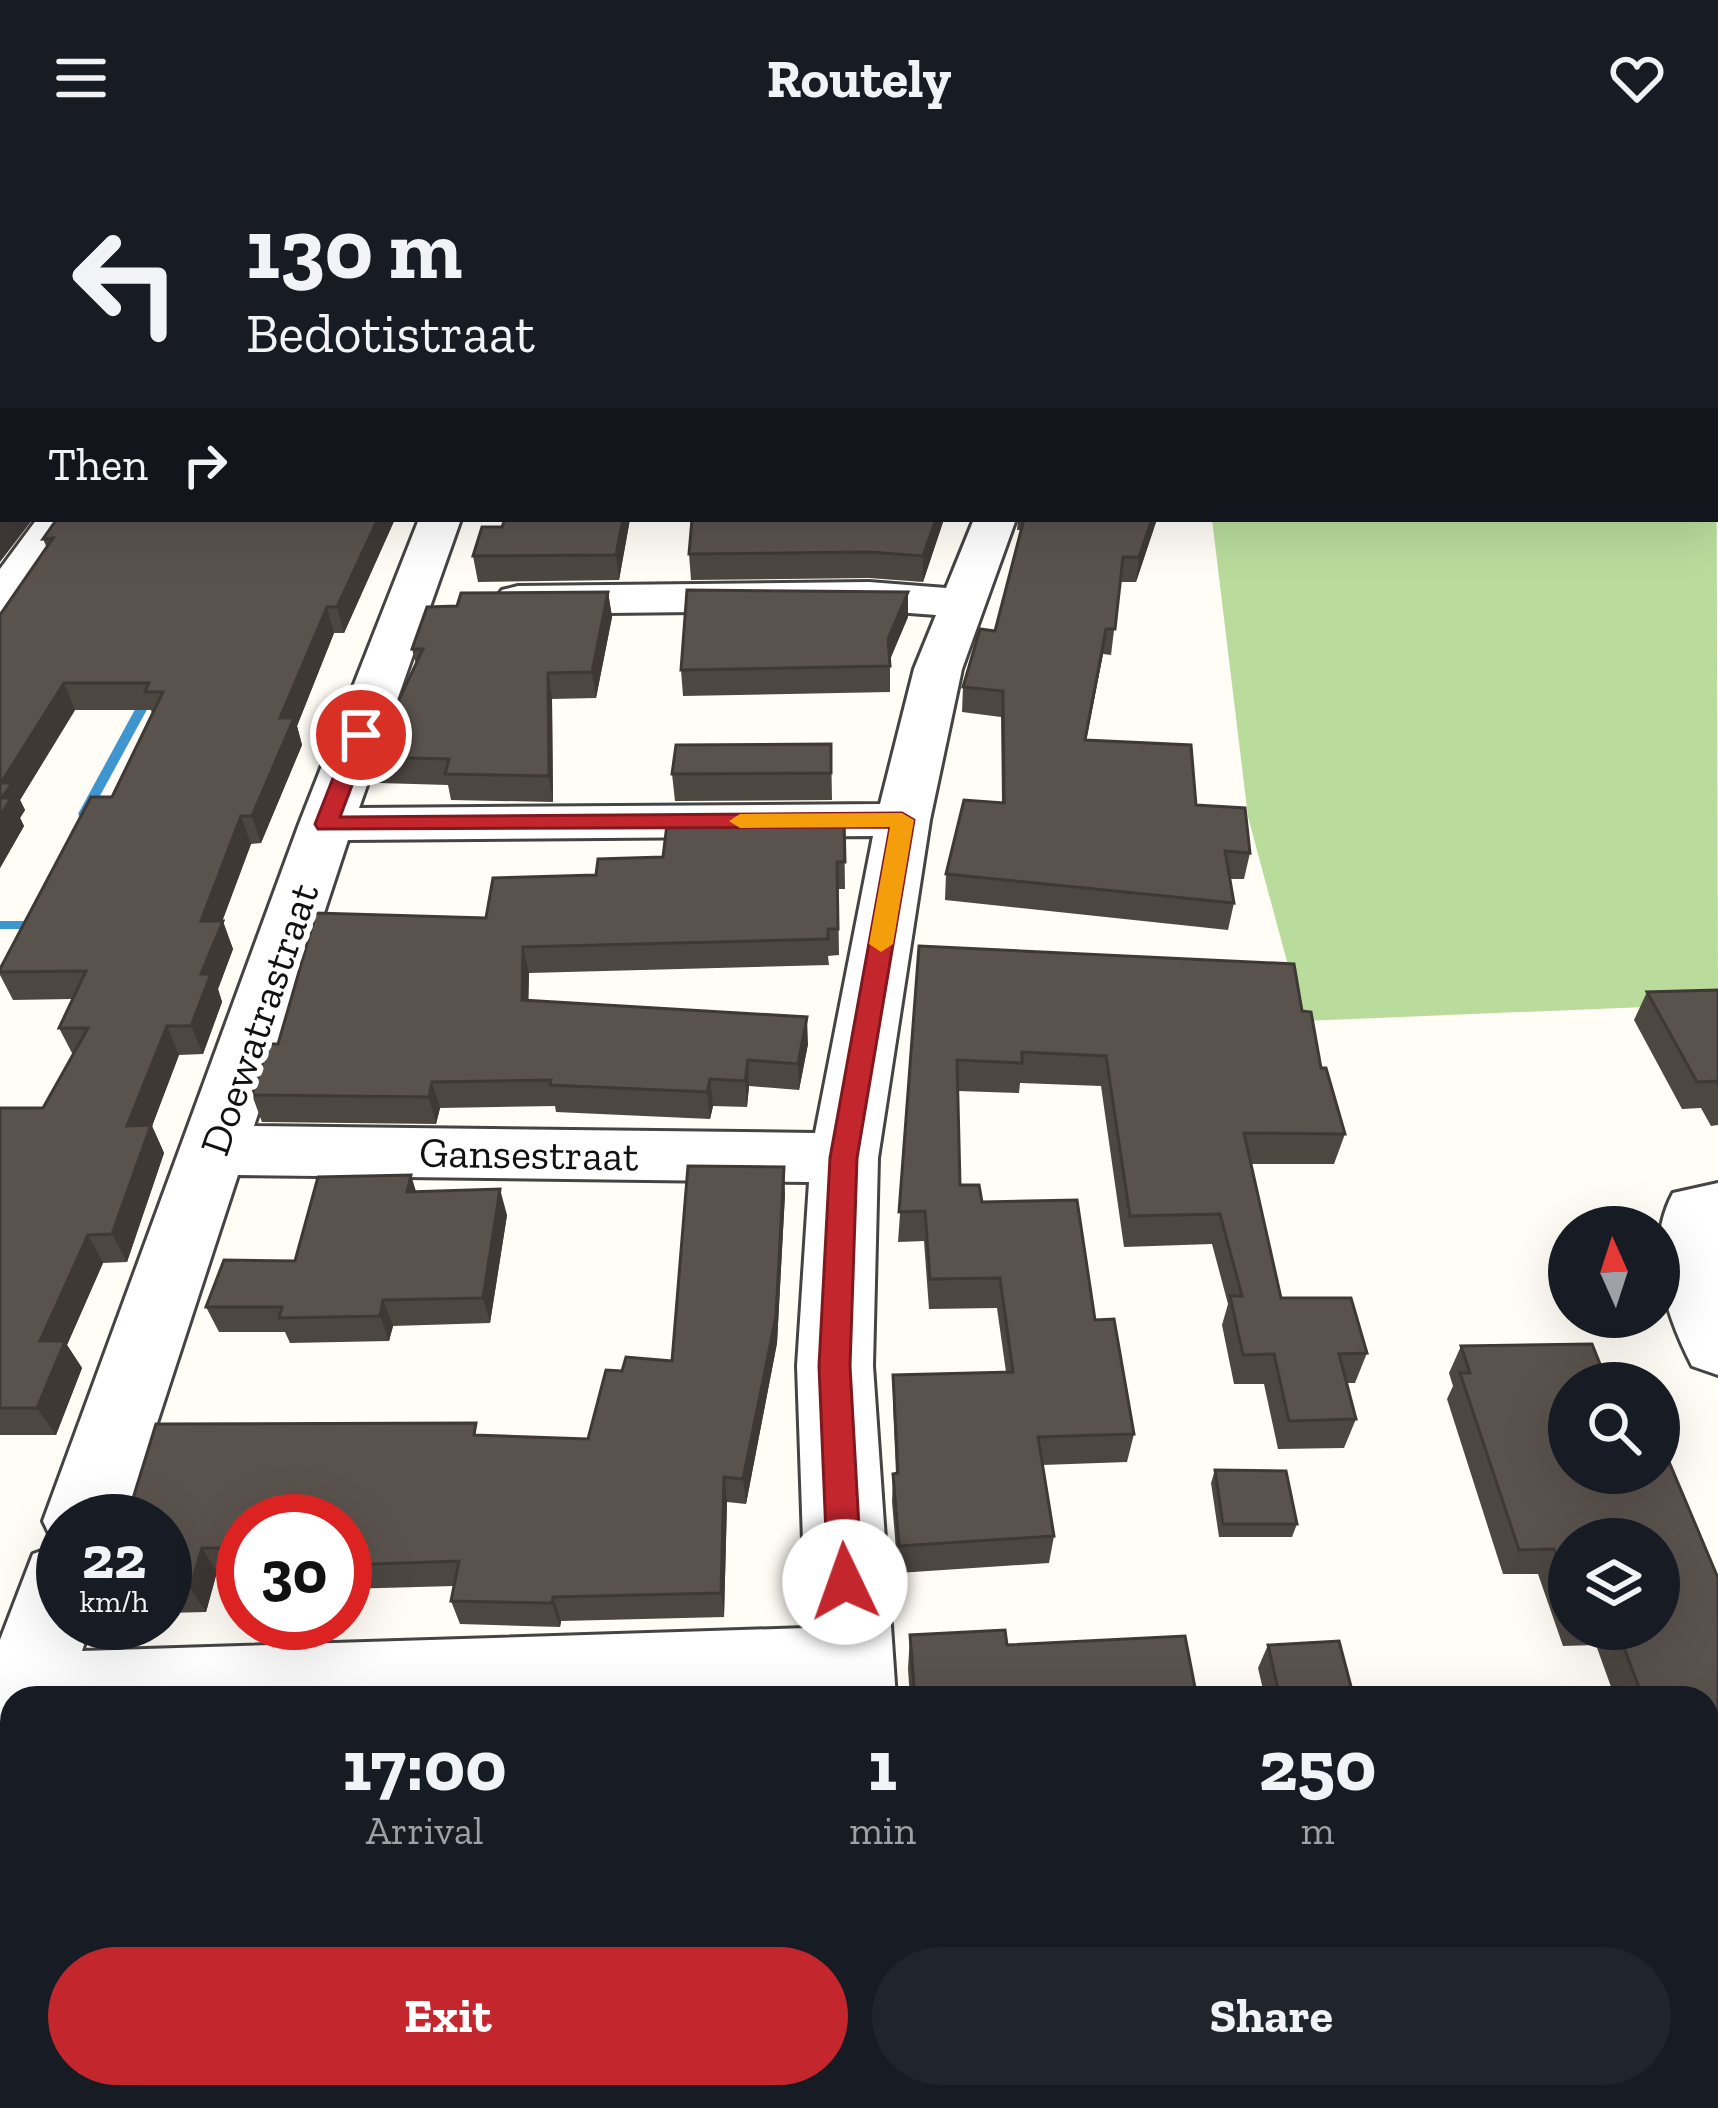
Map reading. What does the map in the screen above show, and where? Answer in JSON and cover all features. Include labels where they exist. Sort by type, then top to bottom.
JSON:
[{"type":"street","points":[[0,601],[56,522]]},
{"type":"street","name":"Doewatrastraat","points":[[93,1494],[326,824],[453,601],[440,522]]},
{"type":"street","points":[[786,1686],[850,1683],[835,1366],[844,1158],[902,820],[938,669],[993,522]]},
{"type":"street","points":[[453,601],[869,596],[964,603]]},
{"type":"street","points":[[326,824],[902,820]]},
{"type":"street","name":"Gansestraat","points":[[214,1150],[844,1158]]},
{"type":"street","points":[[1718,1208],[1697,1212],[1684,1248],[1718,1344]]},
{"type":"street","points":[[27,1686],[39,1650]]},
{"type":"green space","points":[[1212,522],[1717,522],[1718,1004],[1303,1021],[1248,817]]},
{"type":"building","points":[[55,522],[377,522],[337,607],[327,607],[280,718],[294,718],[252,816],[241,816],[201,921],[223,921],[201,974],[211,974],[191,1026],[167,1026],[127,1126],[151,1125],[112,1234],[88,1235],[40,1341],[65,1341],[37,1408],[0,1408],[0,1108],[43,1108],[88,1028],[59,1028],[86,971],[0,969],[91,797],[112,797],[163,692],[145,692],[149,683],[64,683],[1,783],[12,783],[2,798],[11,798],[0,817],[0,615],[53,538],[43,539]]},
{"type":"building","points":[[504,522],[622,522],[616,555],[473,556],[482,527],[502,527]]},
{"type":"building","points":[[692,522],[935,522],[923,556],[689,554]]},
{"type":"building","points":[[1023,522],[1151,522],[1139,557],[1123,557],[1115,629],[1106,629],[1085,740],[1191,745],[1196,805],[1245,808],[1250,853],[1225,851],[1234,903],[946,874],[964,800],[1004,803],[1003,691],[963,687],[980,629],[995,631]]},
{"type":"building","points":[[687,590],[908,592],[888,639],[890,666],[681,670]]},
{"type":"building","points":[[608,592],[592,672],[548,673],[549,776],[445,774],[449,759],[372,757],[423,649],[412,649],[427,607],[457,606],[461,593]]},
{"type":"building","points":[[831,744],[831,773],[672,774],[676,745]]},
{"type":"building","points":[[832,814],[832,819],[844,818],[845,862],[837,862],[838,929],[828,929],[828,939],[523,947],[522,1000],[807,1017],[798,1064],[748,1060],[745,1081],[710,1079],[707,1092],[550,1085],[551,1080],[432,1082],[429,1097],[252,1095],[269,1044],[278,1044],[316,913],[486,918],[493,878],[596,875],[598,859],[663,857],[668,816]]},
{"type":"building","points":[[919,946],[1294,964],[1302,1011],[1311,1012],[1321,1068],[1326,1068],[1345,1134],[1244,1133],[1281,1298],[1351,1298],[1367,1353],[1339,1354],[1356,1419],[1289,1421],[1274,1354],[1243,1355],[1230,1296],[1242,1296],[1220,1214],[1130,1216],[1106,1056],[1022,1052],[1022,1063],[957,1060],[960,1185],[979,1185],[982,1202],[1077,1200],[1095,1320],[1114,1319],[1134,1434],[1038,1437],[1054,1536],[899,1546],[893,1375],[1013,1372],[1000,1278],[930,1279],[925,1211],[899,1212]]},
{"type":"building","points":[[1718,990],[1718,1084],[1697,1082],[1647,992]]},
{"type":"building","points":[[688,1166],[784,1167],[776,1316],[743,1479],[724,1477],[721,1593],[553,1597],[552,1603],[451,1601],[459,1561],[372,1564],[372,1494],[216,1494],[216,1548],[202,1548],[192,1581],[192,1494],[134,1494],[156,1424],[476,1423],[474,1435],[588,1439],[606,1370],[622,1371],[626,1357],[672,1361]]},
{"type":"building","points":[[411,1175],[407,1192],[500,1189],[483,1298],[383,1300],[380,1316],[279,1318],[282,1307],[206,1307],[224,1260],[295,1261],[318,1177]]},
{"type":"building","points":[[1592,1344],[1599,1362],[1548,1362],[1548,1494],[1680,1494],[1680,1488],[1718,1578],[1718,1686],[1638,1686],[1625,1650],[1680,1650],[1680,1518],[1548,1518],[1548,1549],[1519,1550],[1460,1373],[1470,1373],[1461,1346]]},
{"type":"building","points":[[1215,1470],[1286,1471],[1297,1524],[1223,1524]]},
{"type":"building","points":[[1005,1630],[1007,1645],[1185,1636],[1195,1686],[914,1686],[910,1635]]},
{"type":"building","points":[[1339,1641],[1351,1686],[1277,1686],[1268,1645]]},
{"type":"waterway","points":[[84,814],[150,693]]},
{"type":"waterway","points":[[0,925],[24,925]]},
{"type":"slow traffic","points":[[740,821],[902,820],[881,944]]},
{"type":"route","points":[[361,735],[326,824],[902,820],[844,1158],[835,1366],[845,1582]]}]
